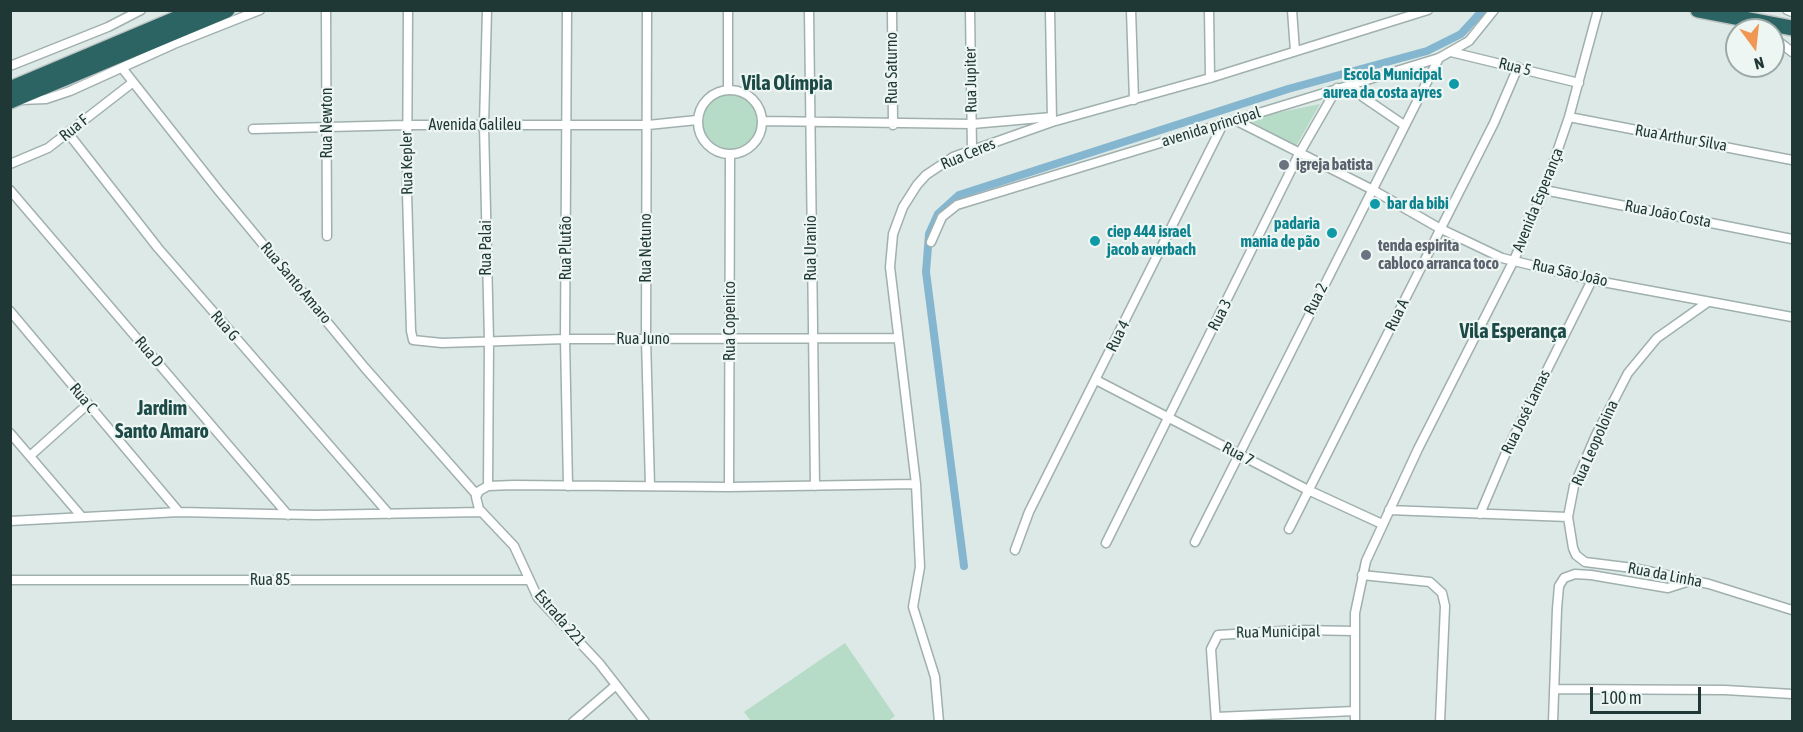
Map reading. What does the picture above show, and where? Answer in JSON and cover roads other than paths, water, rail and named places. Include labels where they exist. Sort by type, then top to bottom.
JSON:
[{"type":"highway","points":[[13,96],[197,10]]},
{"type":"highway","points":[[13,96],[226,10]]},
{"type":"highway","points":[[1708,12],[1731,18]]},
{"type":"street","points":[[10,66],[108,27],[141,10]]},
{"type":"street","points":[[13,96],[33,101],[53,98],[260,10]]},
{"type":"street","name":"Rua Newton","points":[[326,10],[327,236]]},
{"type":"street","name":"Rua Kepler","points":[[408,10],[406,125],[411,316]]},
{"type":"street","name":"Rua Palai","points":[[487,10],[484,125],[489,341],[488,486]]},
{"type":"street","name":"Rua Plutão","points":[[567,10],[565,339],[568,486]]},
{"type":"street","name":"Rua Netuno","points":[[647,10],[646,339],[650,486]]},
{"type":"street","points":[[728,10],[728,90]]},
{"type":"street","name":"Rua Uranio","points":[[809,10],[814,486]]},
{"type":"street","name":"Rua Saturno","points":[[892,10],[892,125]]},
{"type":"street","name":"Rua Jupiter","points":[[970,10],[972,150]]},
{"type":"street","points":[[763,121],[892,125],[1052,120],[1050,10]]},
{"type":"street","points":[[1131,10],[1134,100]]},
{"type":"street","points":[[1209,10],[1210,78]]},
{"type":"street","points":[[1292,10],[1295,51]]},
{"type":"street","name":"Rua Ceres","points":[[939,722],[936,686],[914,612],[920,567],[916,484],[890,251],[899,219],[916,184],[953,157],[1052,120],[1210,78],[1428,10]]},
{"type":"street","name":"avenida principal","points":[[931,242],[942,217],[957,205],[1439,58],[1469,41],[1494,10]]},
{"type":"street","name":"Avenida Esperança","points":[[1362,575],[1382,524],[1514,260],[1544,190],[1569,117],[1598,10]]},
{"type":"street","points":[[1787,10],[1792,12]]},
{"type":"street","name":"Rua 5","points":[[1451,52],[1579,82]]},
{"type":"street","name":"Rua 2","points":[[1195,542],[1439,58]]},
{"type":"street","name":"Rua A","points":[[1289,529],[1494,123],[1518,67]]},
{"type":"street","name":"Rua Santo Amaro","points":[[122,68],[365,368],[476,494]]},
{"type":"street","name":"Rua F","points":[[10,164],[37,154],[68,133],[132,82]]},
{"type":"street","points":[[1351,84],[1363,97],[1404,125]]},
{"type":"street","name":"Rua 3","points":[[1106,543],[1167,416],[1299,154],[1337,88]]},
{"type":"street","points":[[728,90],[741,92],[752,98],[760,108],[763,121],[761,132],[755,143],[748,149],[730,155],[721,154],[708,147],[699,135],[697,120],[707,99],[728,90]]},
{"type":"street","name":"Rua Arthur Silva","points":[[1569,117],[1792,160]]},
{"type":"street","name":"Avenida Galileu","points":[[253,129],[406,125],[648,125],[697,120]]},
{"type":"street","name":"Rua São João","points":[[1235,120],[1373,190],[1439,228],[1491,254],[1592,280],[1792,317]]},
{"type":"street","name":"Rua 4","points":[[1015,550],[1029,512],[1223,124]]},
{"type":"street","name":"Rua G","points":[[68,133],[158,248],[389,514]]},
{"type":"street","name":"Rua Copenico","points":[[729,487],[730,155]]},
{"type":"street","name":"Rua D","points":[[10,190],[288,515]]},
{"type":"street","name":"Rua João Costa","points":[[1544,190],[1792,239]]},
{"type":"street","name":"Rua José Lamas","points":[[1480,514],[1504,457],[1592,280]]},
{"type":"street","name":"Rua Leopoloina","points":[[1568,517],[1579,470],[1628,373],[1658,338],[1708,302]]},
{"type":"street","name":"Rua C","points":[[10,311],[179,512]]},
{"type":"street","name":"Rua Juno","points":[[411,316],[411,336],[417,342],[898,338]]},
{"type":"street","name":"Rua 7","points":[[1096,380],[1308,490],[1382,524]]},
{"type":"street","points":[[30,456],[88,404]]},
{"type":"street","points":[[10,434],[82,517]]},
{"type":"street","points":[[482,512],[478,506],[476,494],[488,486],[729,487],[916,484]]},
{"type":"street","points":[[1389,510],[1568,517]]},
{"type":"street","points":[[10,521],[179,512],[288,515],[482,512]]},
{"type":"street","name":"Estrada 221","points":[[482,512],[514,546],[529,580],[543,603],[599,663],[645,722]]},
{"type":"street","name":"Rua da Linha","points":[[1568,517],[1573,548],[1576,555],[1585,562],[1633,568],[1693,580],[1792,610]]},
{"type":"street","points":[[1553,722],[1558,589],[1564,578],[1575,574],[1591,575],[1668,588],[1693,580]]},
{"type":"street","points":[[1355,722],[1355,613],[1362,575],[1430,582],[1442,593],[1444,606],[1440,722]]},
{"type":"street","name":"Rua 85","points":[[10,580],[529,580]]},
{"type":"street","name":"Rua Municipal","points":[[1216,719],[1211,649],[1218,635],[1299,630],[1355,631]]},
{"type":"street","points":[[573,722],[615,686]]},
{"type":"street","points":[[1554,689],[1725,690],[1792,694]]},
{"type":"street","points":[[1216,719],[1355,711]]},
{"type":"waterway","points":[[964,566],[926,272],[929,234],[938,214],[959,195],[1288,89],[1427,51],[1461,34],[1483,10]]},
{"type":"place","name":"Escola Municipal aurea da costa ayres","points":[[1454,84]]},
{"type":"place","name":"igreja batista","points":[[1284,165]]},
{"type":"place","name":"bar da bibi","points":[[1375,204]]},
{"type":"place","name":"padaria mania de pão","points":[[1332,233]]},
{"type":"place","name":"ciep 444 israel jacob averbach","points":[[1095,241]]},
{"type":"place","name":"tenda espirita cabloco arranca toco","points":[[1366,255]]},
{"type":"district","name":"Vila Olímpia","points":[[787,84]]},
{"type":"district","name":"Vila Esperança","points":[[1513,332]]},
{"type":"district","name":"Jardim Santo Amaro","points":[[162,420]]}]
